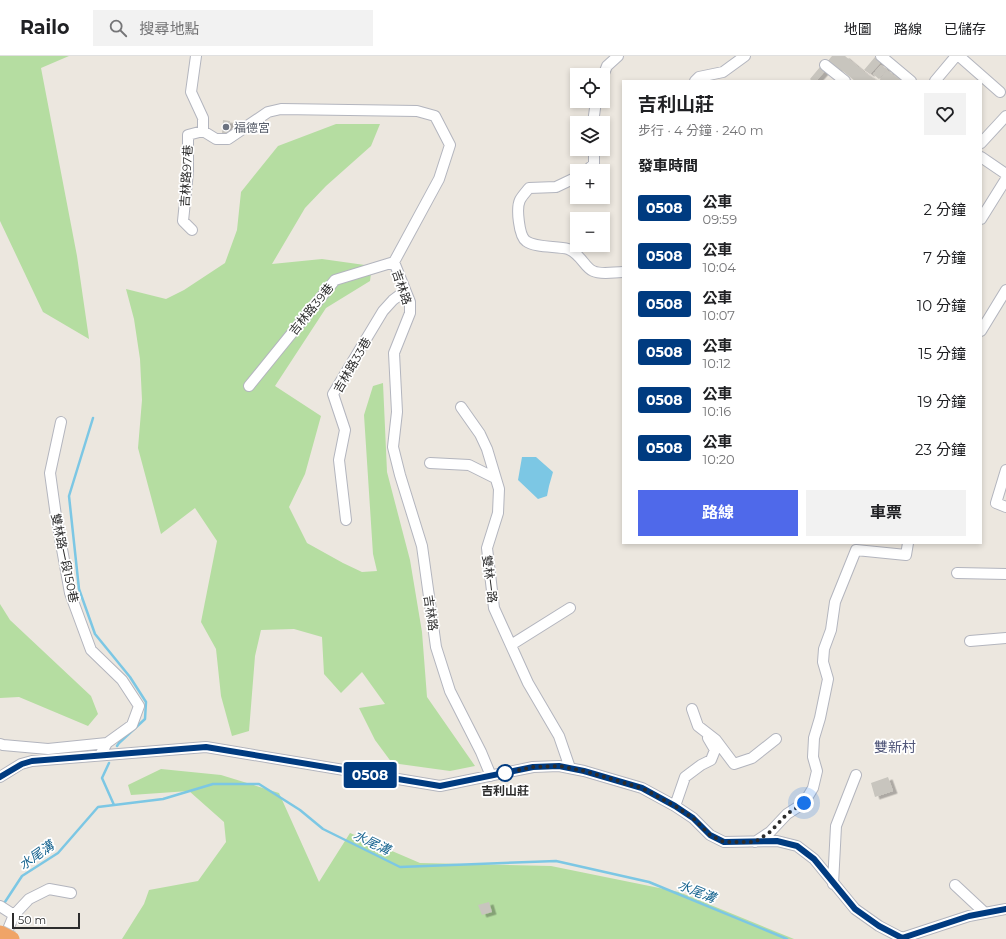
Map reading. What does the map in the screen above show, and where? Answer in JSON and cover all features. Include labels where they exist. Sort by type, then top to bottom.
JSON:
[{"type":"highway","points":[[0,932],[12,939]]},
{"type":"street","points":[[196,56],[191,92],[202,118],[203,131]]},
{"type":"street","points":[[607,68],[618,56]]},
{"type":"street","points":[[696,80],[699,77],[724,72],[745,56]]},
{"type":"street","points":[[881,56],[910,80]]},
{"type":"street","points":[[936,80],[956,56]]},
{"type":"street","points":[[959,56],[1000,92]]},
{"type":"street","points":[[825,65],[844,80]]},
{"type":"street","name":"吉林路","points":[[203,131],[216,139],[228,139],[268,112],[281,109],[417,111],[436,116],[450,145],[439,179],[394,262],[410,302],[410,313],[394,353],[397,412],[393,448],[422,546],[436,647],[450,691],[481,752],[491,776]]},
{"type":"street","points":[[982,142],[1006,116]]},
{"type":"street","name":"吉林路97巷","points":[[192,230],[183,221],[188,172],[188,135],[203,131]]},
{"type":"street","points":[[982,158],[1006,174]]},
{"type":"street","points":[[982,217],[1006,179]]},
{"type":"street","points":[[570,180],[556,187],[529,188],[519,201],[518,219],[521,234],[526,241],[538,245],[568,249],[580,257],[591,271],[622,272]]},
{"type":"street","name":"吉林路39巷","points":[[248,386],[335,280],[394,262]]},
{"type":"street","points":[[982,329],[1006,290]]},
{"type":"street","name":"吉林路33巷","points":[[346,520],[339,460],[346,430],[333,394],[383,311],[393,300],[405,292]]},
{"type":"street","name":"雙林一路","points":[[461,407],[480,434],[487,449],[499,490],[498,514],[487,548],[494,608],[528,683],[559,736],[570,768]]},
{"type":"street","name":"雙林路一段150巷","points":[[61,422],[50,472],[70,594],[91,650],[122,680],[138,706],[132,725],[107,743],[100,756]]},
{"type":"street","points":[[430,462],[469,465],[495,478]]},
{"type":"street","points":[[1006,470],[996,503],[1006,507]]},
{"type":"street","points":[[755,842],[770,832],[787,814],[804,803],[812,788],[817,771],[814,757],[814,738],[823,706],[828,679],[823,662],[824,649],[831,630],[835,602],[856,550],[906,555],[908,544]]},
{"type":"street","points":[[957,573],[1006,574]]},
{"type":"street","points":[[511,645],[570,608]]},
{"type":"street","points":[[970,641],[1006,638]]},
{"type":"street","points":[[692,709],[698,726],[716,740],[734,764],[752,758],[776,739]]},
{"type":"street","points":[[675,806],[685,777],[701,765],[711,760],[715,750],[705,732]]},
{"type":"street","points":[[0,744],[48,749],[107,743]]},
{"type":"street","points":[[0,777],[22,764],[32,761],[206,747],[440,786],[533,767],[559,766],[642,788],[675,806],[693,818],[710,835],[724,842],[777,841],[797,846],[814,859],[855,909],[879,926],[901,938],[969,916],[1006,909]]},
{"type":"street","points":[[833,884],[836,826],[856,775]]},
{"type":"street","points":[[955,885],[985,913]]},
{"type":"street","points":[[4,939],[14,915],[29,899],[49,889],[71,893]]},
{"type":"street","points":[[0,906],[14,915]]},
{"type":"green space","points":[[0,56],[69,56],[41,68],[77,256],[89,339],[43,312],[0,221]]},
{"type":"green space","points":[[336,124],[380,124],[371,146],[326,186],[305,208],[272,264],[322,259],[372,266],[370,281],[326,308],[275,386],[321,416],[305,474],[289,507],[307,543],[362,572],[377,571],[373,554],[364,415],[373,386],[383,383],[387,472],[410,560],[422,632],[427,697],[475,766],[450,771],[392,763],[375,740],[359,708],[385,704],[362,672],[341,693],[324,674],[322,637],[294,629],[261,630],[255,656],[249,731],[232,736],[221,696],[216,649],[201,622],[217,541],[195,508],[161,534],[138,448],[142,400],[140,359],[134,319],[126,289],[166,299],[184,290],[225,263],[237,230],[241,192],[278,146]]},
{"type":"green space","points":[[0,604],[10,620],[91,696],[98,714],[88,726],[19,697],[0,698]]},
{"type":"green space","points":[[161,769],[221,775],[279,793],[319,882],[350,833],[420,863],[551,866],[679,892],[794,939],[122,939],[144,904],[149,890],[198,881],[226,842],[224,822],[189,791],[131,795],[128,785]]},
{"type":"water","points":[[522,457],[536,457],[553,472],[547,496],[538,499],[518,480]]},
{"type":"building","points":[[832,56],[845,56],[876,80],[854,80],[839,68],[837,70],[827,62]]},
{"type":"building","points":[[875,57],[881,62],[870,74],[864,70]]},
{"type":"building","points":[[881,65],[887,69],[879,79],[873,74]]},
{"type":"building","points":[[820,67],[825,71],[817,80],[810,79]]},
{"type":"building","points":[[887,70],[900,80],[880,80]]},
{"type":"building","name":"福德宮","points":[[223,120],[230,121],[228,134],[222,133]]},
{"type":"building","points":[[888,777],[893,791],[875,797],[871,783]]},
{"type":"building","points":[[489,902],[492,912],[482,915],[478,905]]},
{"type":"waterway","points":[[93,418],[69,496],[79,589],[95,634],[130,677],[146,702],[145,719],[117,746]]},
{"type":"waterway","points":[[109,763],[102,778],[114,805]]},
{"type":"waterway","name":"水尾溝","points":[[3,905],[22,876],[58,853],[98,807],[163,799],[213,784],[259,784],[300,810],[323,829],[400,867],[556,861],[649,882],[787,939]]},
{"type":"bus line","name":"0508","points":[[0,777],[22,764],[32,761],[206,747],[440,786],[533,767],[559,766],[584,771],[642,788],[675,806],[693,818],[710,835],[724,842],[777,841],[797,846],[814,859],[855,909],[879,926],[902,938],[969,916],[1006,909]]},
{"type":"place","name":"福德宮","points":[[226,127]]},
{"type":"place","name":"吉利山莊","points":[[505,773]]},
{"type":"district","name":"雙新村","points":[[895,747]]},
{"type":"route","points":[[505,773],[533,767],[559,766],[584,771],[642,788],[675,806],[693,818],[710,835],[724,842],[755,842],[770,832],[787,814],[804,803]]}]
